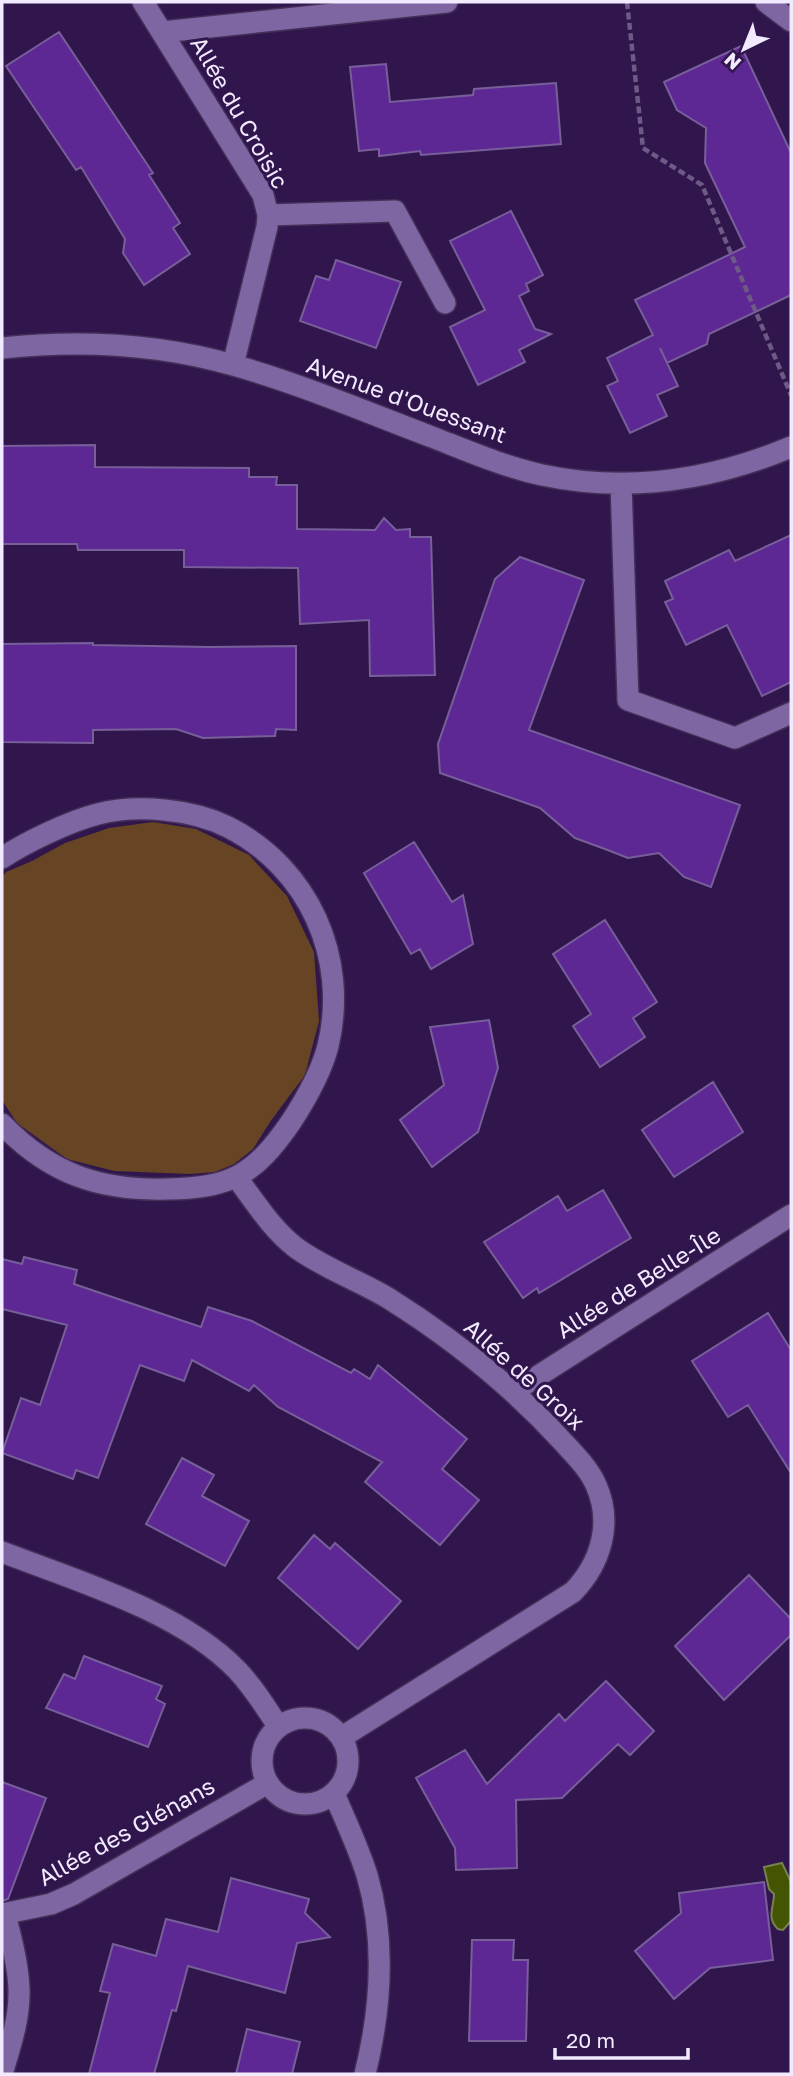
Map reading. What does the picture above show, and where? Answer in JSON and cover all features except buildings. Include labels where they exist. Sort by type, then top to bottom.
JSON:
[{"type":"street","name":"Allée du Croisic","points":[[143,2],[263,195],[268,215],[265,240],[233,365]]},
{"type":"street","points":[[162,32],[447,2]]},
{"type":"street","points":[[766,2],[791,21]]},
{"type":"street","name":"Allée du Croisic","points":[[268,215],[395,211],[445,303]]},
{"type":"street","name":"Avenue d'Ouessant","points":[[2,348],[99,345],[179,352],[233,365],[325,396],[482,457],[530,471],[582,480],[644,484],[692,478],[738,467],[791,447]]},
{"type":"street","points":[[621,483],[628,700],[735,738],[791,713]]},
{"type":"street","points":[[2,858],[22,846],[98,814],[164,810],[226,826],[250,840],[277,862],[300,887],[317,917],[332,979],[332,1013],[327,1046],[309,1092],[299,1111],[261,1160],[237,1178],[194,1189],[151,1190],[109,1186],[72,1176],[43,1160],[2,1124]]},
{"type":"street","name":"Allée de Groix","points":[[237,1178],[279,1233],[298,1249],[425,1322],[513,1392],[582,1462],[596,1484],[603,1504],[602,1545],[587,1578],[556,1604],[342,1737]]},
{"type":"street","name":"Allée de Belle-Île","points":[[513,1392],[791,1216]]},
{"type":"street","points":[[2,1552],[153,1611],[187,1630],[235,1667],[254,1688],[278,1726]]},
{"type":"street","points":[[295,1718],[313,1718],[329,1724],[342,1737],[348,1752],[349,1768],[344,1782],[334,1794],[317,1804],[298,1804],[281,1797],[268,1783],[262,1768],[262,1753],[268,1738],[278,1726],[295,1718]]},
{"type":"street","name":"Allée des Glénans","points":[[2,2074],[15,2029],[19,1989],[3,1914],[51,1904],[74,1894],[268,1783]]},
{"type":"street","points":[[334,1794],[367,1877],[379,1942],[379,1987],[371,2052],[365,2074]]},
{"type":"path","points":[[626,2],[643,148],[702,185],[791,395]]},
{"type":"shaded area","points":[[153,822],[196,829],[249,855],[287,896],[314,952],[319,1021],[305,1075],[253,1149],[234,1164],[215,1172],[190,1174],[114,1171],[67,1159],[17,1123],[2,1100],[2,877],[6,872],[65,843],[109,828]]},
{"type":"shaded area","points":[[782,1863],[791,1882],[791,1921],[783,1930],[778,1929],[772,1921],[774,1894],[769,1889],[764,1867]]}]
